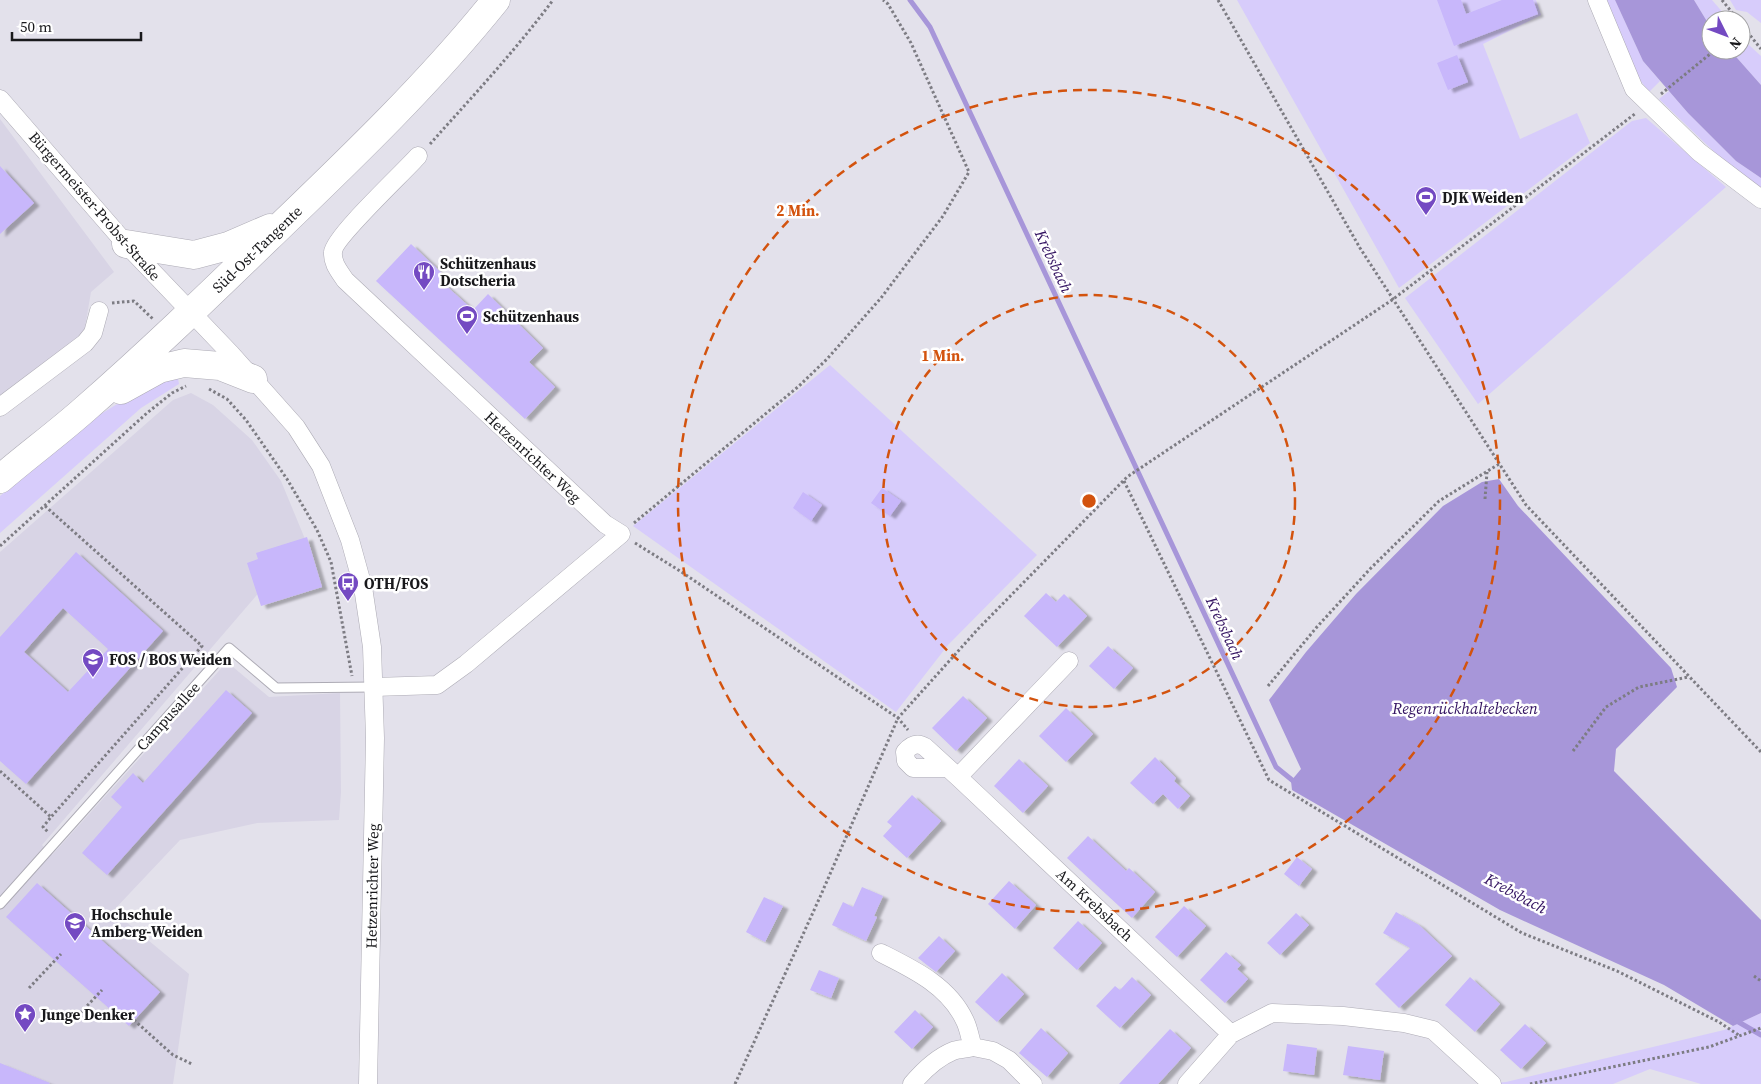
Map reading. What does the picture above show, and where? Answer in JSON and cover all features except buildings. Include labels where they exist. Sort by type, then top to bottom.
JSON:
[{"type":"main road","name":"Süd-Ost-Tangente","points":[[0,479],[84,410],[191,312],[287,220],[387,121],[460,44],[496,0]]},
{"type":"main road","points":[[126,244],[194,255],[228,246],[287,220]]},
{"type":"main road","points":[[84,410],[160,369],[184,363],[220,366],[253,379]]},
{"type":"street","points":[[1597,0],[1634,89],[1700,152],[1761,199]]},
{"type":"street","name":"Bürgermeister-Probst-Straße","points":[[0,99],[126,244],[191,312]]},
{"type":"street","name":"Hetzenrichter Weg","points":[[418,156],[343,234],[333,250],[334,262],[345,280],[605,524],[621,534]]},
{"type":"street","points":[[0,407],[85,343],[93,334],[98,311]]},
{"type":"street","name":"Hetzenrichter Weg","points":[[191,312],[296,427],[320,466],[350,540],[363,587],[372,647],[375,756],[368,1084]]},
{"type":"street","points":[[374,687],[437,685],[466,664],[621,534]]},
{"type":"street","name":"Am Krebsbach","points":[[1068,661],[953,772],[1231,1034]]},
{"type":"street","points":[[881,953],[916,971],[940,988],[966,1021],[973,1047]]},
{"type":"street","points":[[1186,1084],[1231,1034],[1272,1014],[1343,1016],[1404,1023],[1433,1030],[1492,1084]]},
{"type":"street","points":[[912,1084],[939,1059],[953,1051],[973,1047],[993,1050],[1008,1060],[1033,1084]]},
{"type":"lane","name":"Campusallee","points":[[0,904],[229,648],[276,688],[374,687]]},
{"type":"path","points":[[418,156],[478,90],[553,0]]},
{"type":"path","points":[[883,0],[888,4],[911,43],[969,172],[943,216],[881,298],[827,359],[799,386],[621,534],[898,718]]},
{"type":"path","points":[[1218,0],[1360,248],[1526,506],[1761,752]]},
{"type":"path","points":[[1722,0],[1730,10]]},
{"type":"path","points":[[1751,37],[1761,48]]},
{"type":"path","points":[[735,1084],[820,897],[898,718],[978,629],[1127,477],[1392,300],[1649,104],[1703,60]]},
{"type":"path","points":[[0,546],[147,413],[172,393],[190,384]]},
{"type":"path","points":[[204,388],[212,389],[227,399],[246,420],[287,479],[317,530],[331,562],[350,655],[352,678],[374,687]]},
{"type":"path","points":[[1268,686],[1316,628],[1363,577],[1439,501],[1499,464]]},
{"type":"path","points":[[1485,499],[1488,471]]},
{"type":"path","points":[[1124,481],[1269,780],[1522,933],[1617,971],[1719,1022],[1740,1036]]},
{"type":"path","points":[[45,506],[202,646],[43,827],[57,841]]},
{"type":"path","points":[[1573,752],[1606,707],[1639,688],[1688,677]]},
{"type":"path","points":[[0,771],[51,818]]},
{"type":"path","points":[[29,988],[61,954]]},
{"type":"path","points":[[1754,976],[1761,981]]},
{"type":"path","points":[[70,1024],[102,990]]},
{"type":"path","points":[[134,1020],[174,1055],[192,1064]]},
{"type":"path","points":[[1530,1084],[1709,1047],[1760,1028]]},
{"type":"shaded area","name":"DJK Weiden","points":[[1237,0],[1536,0],[1541,15],[1483,44],[1520,139],[1577,113],[1590,143],[1399,288]]},
{"type":"shaded area","points":[[1606,0],[1615,0],[1643,61],[1660,81],[1649,92],[1631,68]]},
{"type":"shaded area","points":[[1694,0],[1712,0],[1721,10],[1701,10],[1701,12]]},
{"type":"shaded area","points":[[1730,0],[1761,0],[1761,23],[1751,15],[1751,10],[1736,10]]},
{"type":"shaded area","points":[[1751,47],[1761,56],[1761,85],[1739,60],[1751,60]]},
{"type":"shaded area","points":[[1669,91],[1736,161],[1761,178],[1761,188],[1729,166],[1659,99]]},
{"type":"shaded area","points":[[1646,118],[1726,187],[1478,404],[1405,298],[1632,121]]},
{"type":"shaded area","points":[[0,119],[114,272],[91,292],[84,333],[0,398]]},
{"type":"shaded area","points":[[830,365],[1037,555],[948,645],[896,712],[633,526]]},
{"type":"shaded area","points":[[176,368],[179,384],[141,408],[0,533],[0,496],[96,417]]},
{"type":"shaded area","points":[[191,393],[213,405],[252,440],[281,481],[305,539],[42,845],[52,855],[227,662],[269,697],[340,693],[341,792],[339,820],[257,823],[180,840],[113,911],[189,974],[173,1084],[0,1084],[0,552],[173,400]]},
{"type":"shaded area","points":[[1761,1013],[1761,1084],[1701,1084],[1650,1069],[1613,1084],[1482,1084],[1506,1082],[1724,1030]]},
{"type":"water","points":[[1615,0],[1694,0],[1701,12],[1701,60],[1739,60],[1761,85],[1761,178],[1736,161],[1688,113],[1643,61]]},
{"type":"water","name":"Regenrückhaltebecken","points":[[1499,479],[1518,506],[1671,668],[1677,687],[1616,749],[1614,771],[1761,920],[1761,1013],[1733,1026],[1664,985],[1500,910],[1292,790],[1291,781],[1301,769],[1269,700],[1306,652],[1356,594],[1443,506],[1482,482]]},
{"type":"waterway","name":"Krebsbach","points":[[910,0],[930,27],[1276,767],[1297,784]]},
{"type":"waterway","name":"Krebsbach","points":[[1735,1020],[1761,1035]]},
{"type":"place","name":"DJK Weiden","points":[[1426,216]]},
{"type":"place","name":"Schützenhaus Dotscheria","points":[[424,291]]},
{"type":"place","name":"Schützenhaus","points":[[467,335]]},
{"type":"place","name":"OTH/FOS","points":[[348,602]]},
{"type":"place","name":"FOS / BOS Weiden","points":[[93,678]]},
{"type":"place","name":"Hochschule Amberg-Weiden","points":[[75,942]]},
{"type":"place","name":"Junge Denker","points":[[25,1033]]}]
